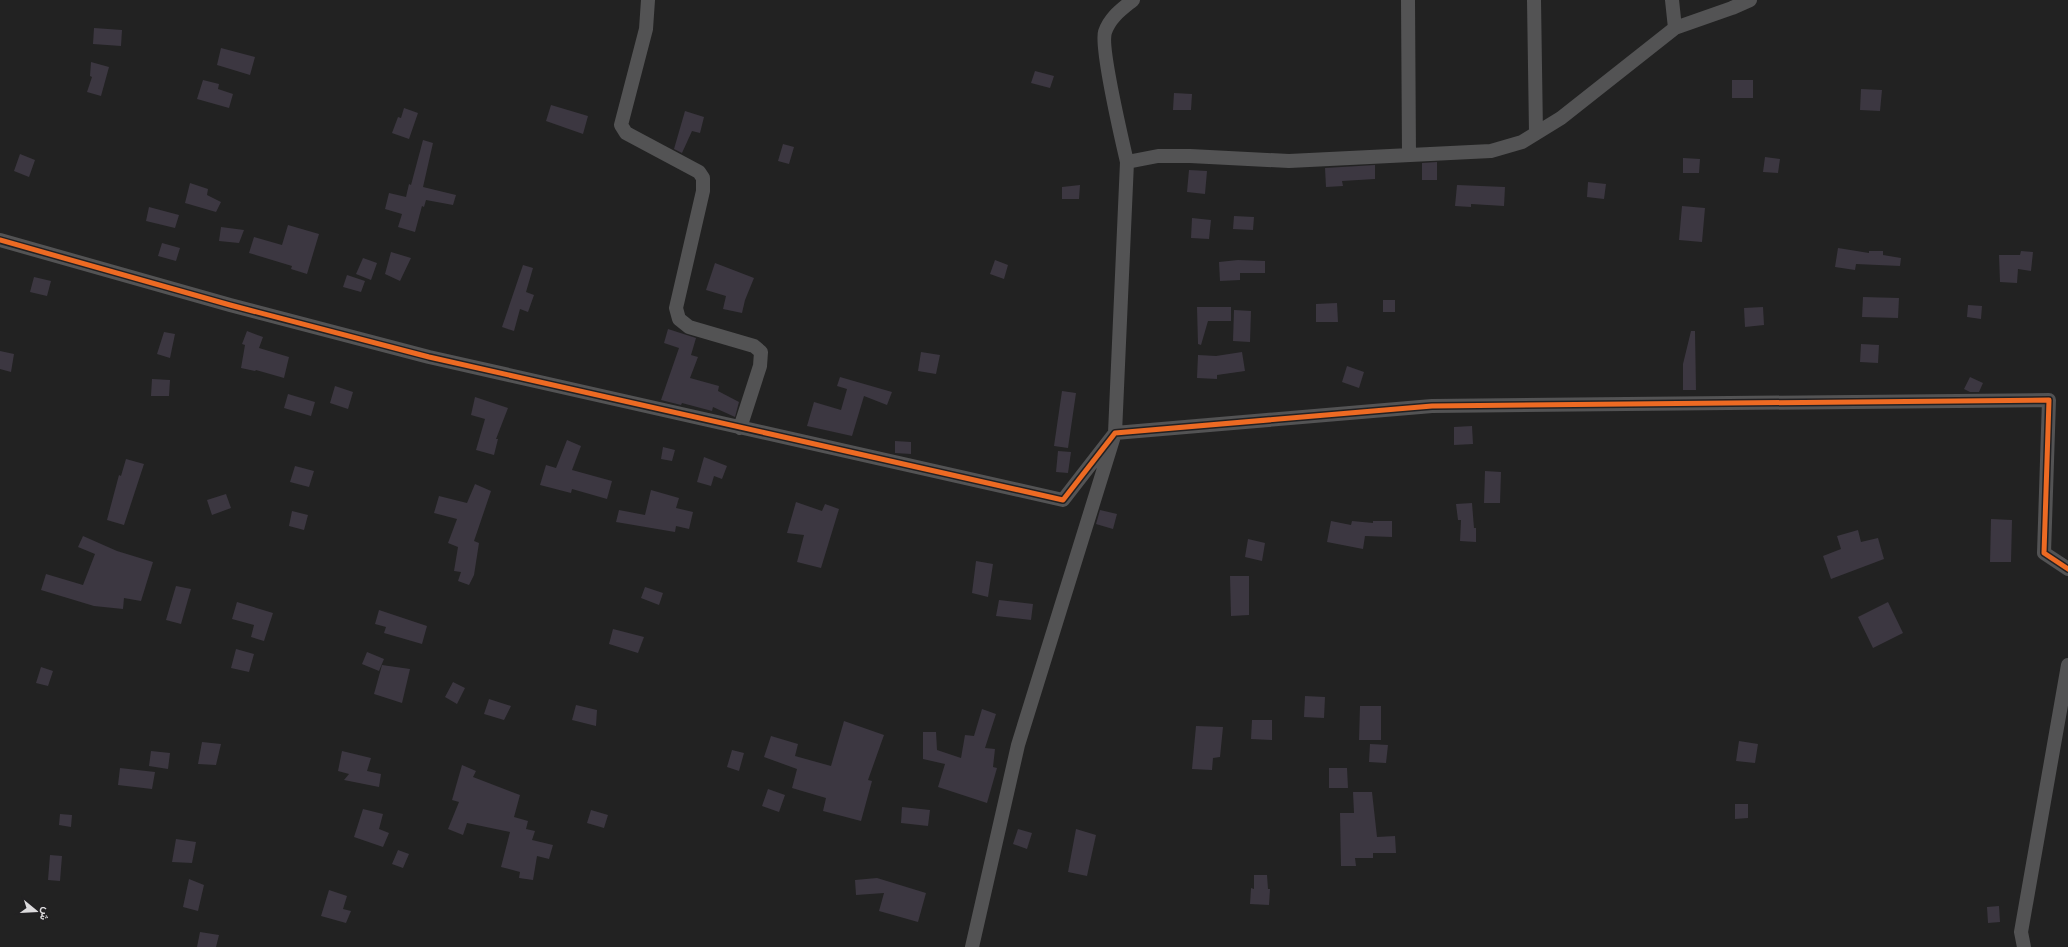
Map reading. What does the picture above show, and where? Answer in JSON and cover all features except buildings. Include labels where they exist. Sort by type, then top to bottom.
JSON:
[{"type":"street","points":[[648,0],[646,29],[621,125],[626,133],[699,172],[703,178],[703,191],[676,308],[679,319],[689,328],[754,346],[761,352],[760,366],[740,428]]},
{"type":"street","points":[[972,947],[1018,745],[1115,433],[1127,162],[1106,55],[1104,33],[1111,19],[1133,0]]},
{"type":"street","points":[[1408,0],[1409,155]]},
{"type":"street","points":[[1534,0],[1536,133]]},
{"type":"street","points":[[1672,0],[1675,28]]},
{"type":"street","points":[[1127,162],[1158,156],[1190,156],[1289,161],[1491,152],[1522,142],[1561,118],[1675,28],[1750,0]]},
{"type":"street","points":[[0,240],[230,305],[429,357],[1063,500],[1115,433],[1432,406],[2049,400],[2044,553],[2068,569]]},
{"type":"street","points":[[2024,947],[2021,932],[2068,665]]},
{"type":"cycle path","points":[[0,240],[230,305],[429,357],[1063,500],[1115,433],[1432,406],[2049,400],[2044,553],[2068,569]]}]
